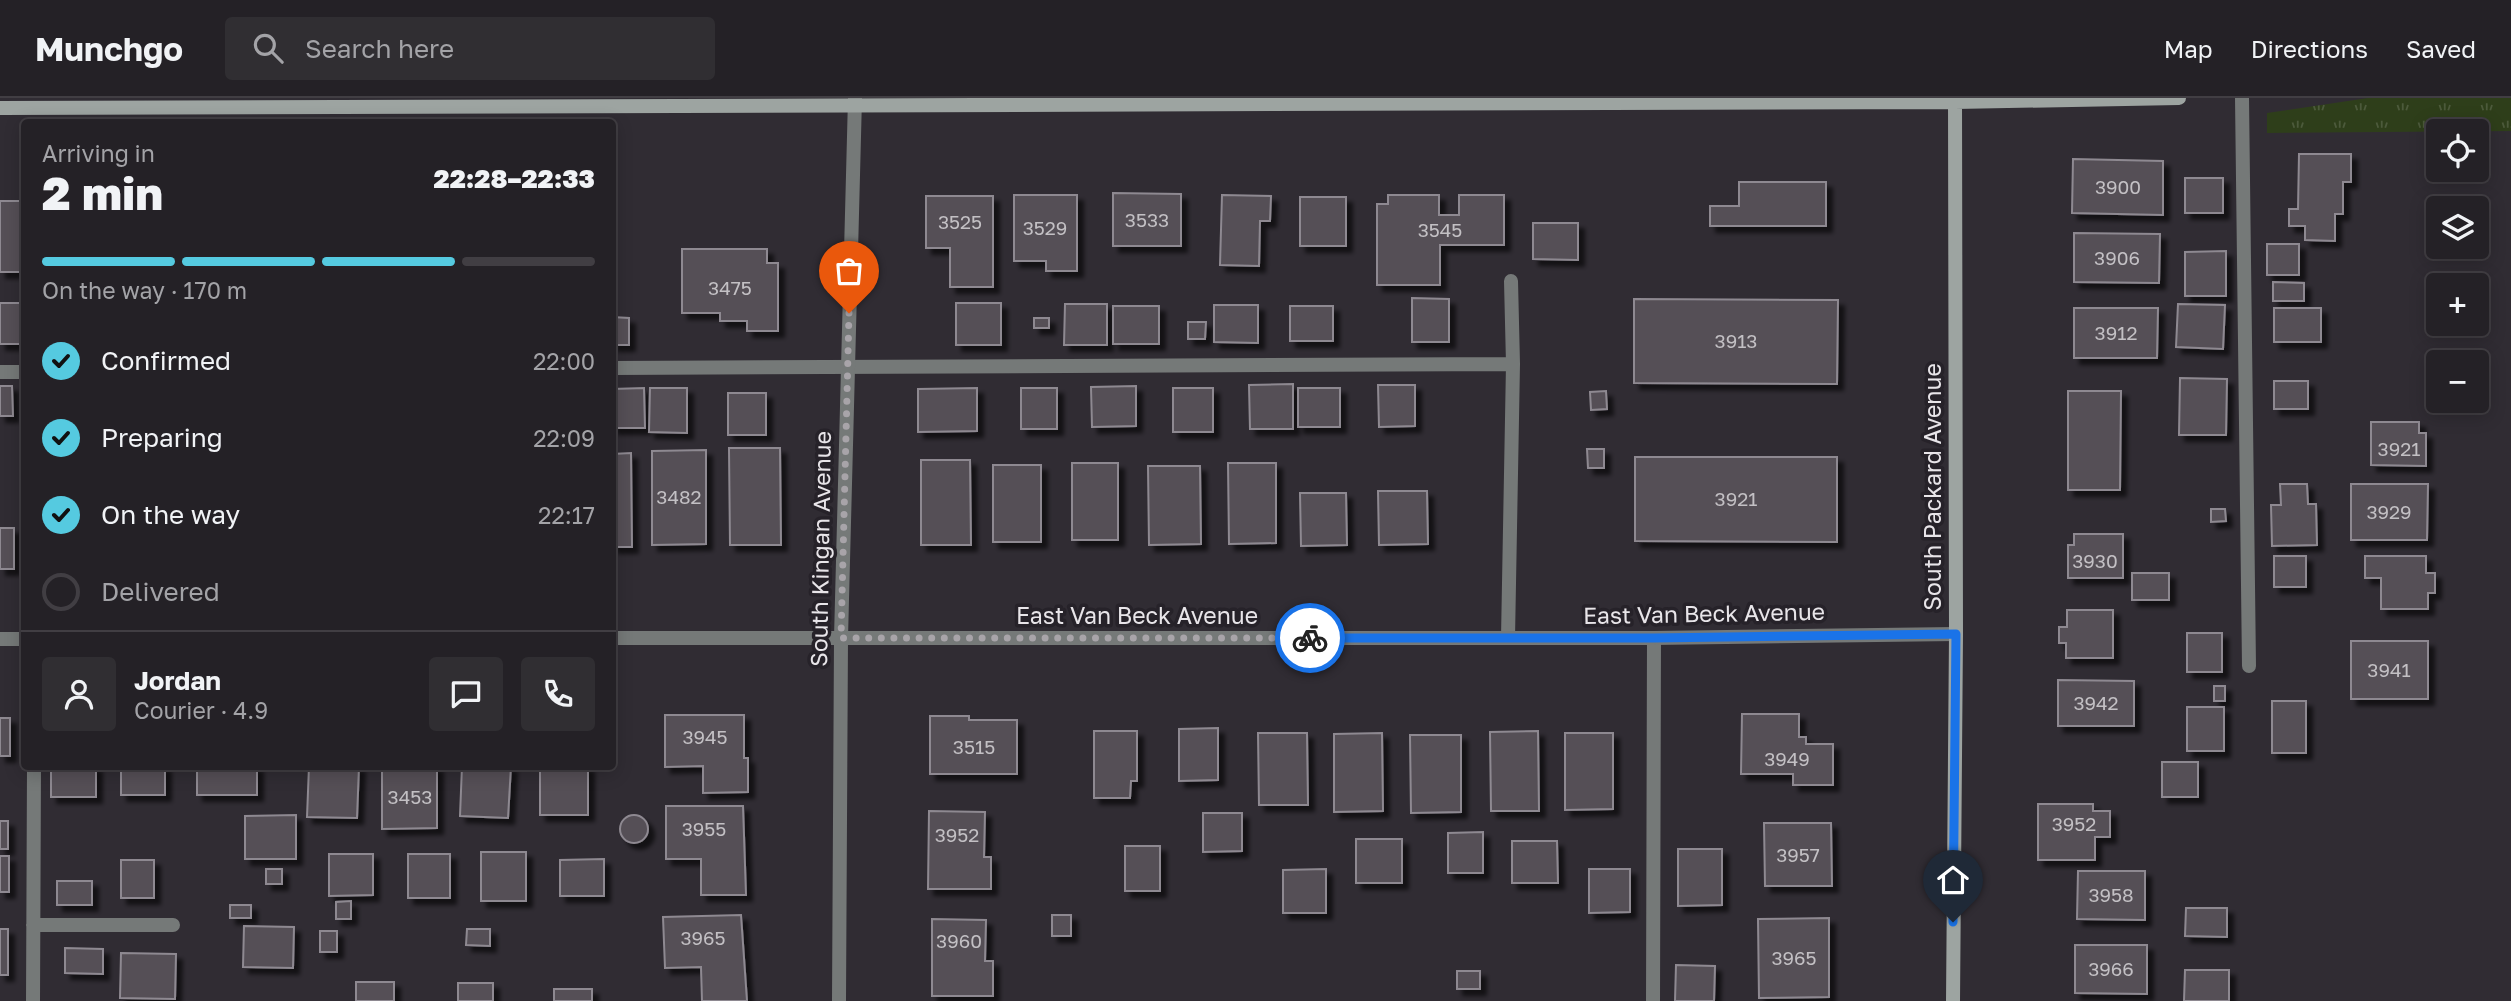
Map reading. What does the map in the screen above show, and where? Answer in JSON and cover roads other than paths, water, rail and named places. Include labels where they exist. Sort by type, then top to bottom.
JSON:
[{"type":"main road","points":[[0,108],[20,103],[2179,98]]},
{"type":"main road","name":"South Packard Avenue","points":[[1953,1001],[1956,634],[1955,100]]},
{"type":"street","points":[[2242,98],[2249,666]]},
{"type":"street","name":"South Kingan Avenue","points":[[839,1001],[841,638],[855,102]]},
{"type":"street","points":[[1508,638],[1513,364],[1511,281]]},
{"type":"street","points":[[616,368],[1513,364]]},
{"type":"street","points":[[0,372],[21,372]]},
{"type":"street","name":"East Van Beck Avenue","points":[[616,639],[1654,638],[1956,634]]},
{"type":"street","points":[[1653,1001],[1654,638]]},
{"type":"street","points":[[0,639],[21,639]]},
{"type":"street","points":[[33,1001],[34,770]]},
{"type":"street","points":[[33,925],[173,925]]}]
